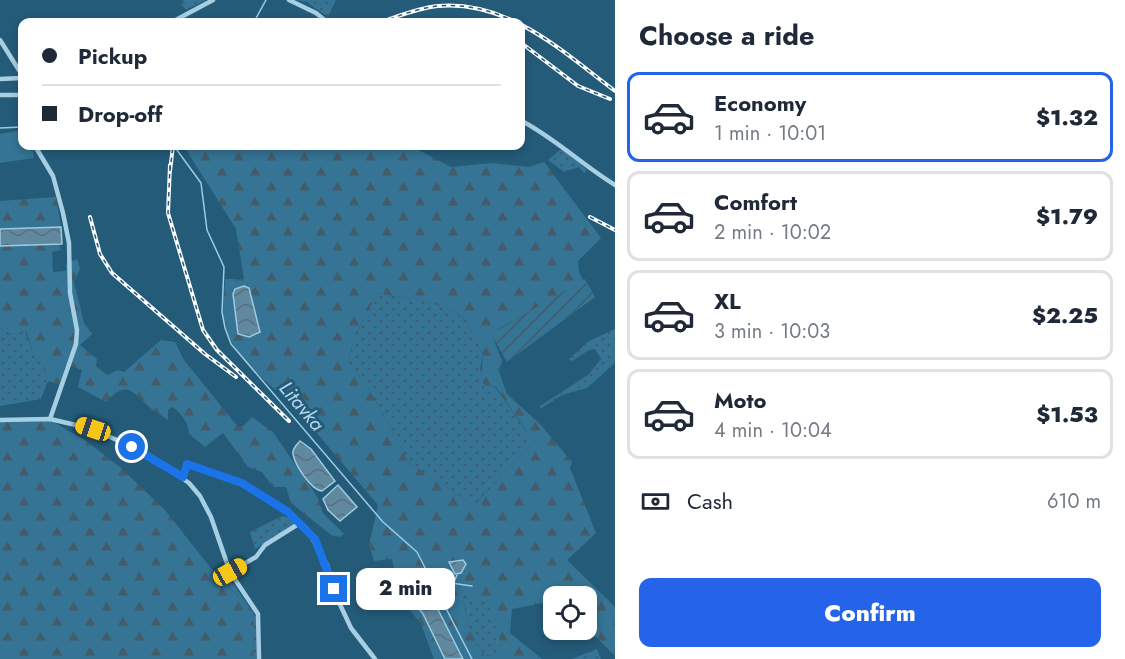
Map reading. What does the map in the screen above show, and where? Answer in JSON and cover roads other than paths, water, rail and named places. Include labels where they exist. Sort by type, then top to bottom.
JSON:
[{"type":"street","points":[[179,18],[213,0]]},
{"type":"street","points":[[290,0],[322,18]]},
{"type":"street","points":[[1,42],[18,70]]},
{"type":"street","points":[[0,79],[18,77]]},
{"type":"street","points":[[0,95],[18,95]]},
{"type":"street","points":[[525,123],[570,151],[596,173],[615,185]]},
{"type":"street","points":[[37,150],[53,176],[63,213],[69,243],[70,293],[77,330],[76,344],[50,419]]},
{"type":"street","points":[[0,420],[50,419],[93,429],[149,455],[183,477],[195,488],[206,506],[230,572],[258,615],[259,659]]},
{"type":"street","points":[[183,477],[187,464],[234,480],[286,510],[315,539],[351,628],[375,659]]},
{"type":"street","points":[[230,572],[256,557],[265,545],[300,524]]},
{"type":"water","points":[[61,227],[62,244],[0,246],[0,229]]},
{"type":"water","points":[[244,286],[249,288],[260,332],[249,337],[238,334],[233,294],[235,289]]},
{"type":"water","points":[[300,441],[311,449],[335,481],[322,491],[309,482],[294,459],[293,450]]},
{"type":"water","points":[[338,485],[357,507],[340,521],[328,510],[323,499]]},
{"type":"water","points":[[463,560],[466,564],[461,573],[455,574],[449,562]]},
{"type":"water","points":[[409,583],[423,586],[429,592],[463,659],[445,659],[423,614],[405,592],[404,588]]},
{"type":"waterway","name":"Litavka","points":[[256,18],[266,0]]},
{"type":"waterway","points":[[0,128],[18,127]]},
{"type":"waterway","name":"Litavka","points":[[177,150],[201,183],[207,230],[224,267],[222,312],[231,344],[383,522],[417,552],[472,659]]},
{"type":"waterway","points":[[454,582],[457,575]]},
{"type":"waterway","points":[[433,579],[446,583]]},
{"type":"waterway","points":[[451,583],[472,586]]},
{"type":"waterway","name":"Litavka","points":[[429,592],[436,588]]},
{"type":"railway","points":[[393,18],[438,6],[464,6],[488,11],[506,18]]},
{"type":"railway","points":[[525,27],[555,45],[615,91]]},
{"type":"railway","points":[[525,46],[578,86],[610,99]]},
{"type":"railway","points":[[170,171],[173,150]]},
{"type":"railway","points":[[170,165],[168,213],[203,330],[217,350],[289,421]]},
{"type":"railway","points":[[90,217],[100,254],[112,273],[205,354],[236,377]]},
{"type":"railway","points":[[590,217],[615,230]]}]
